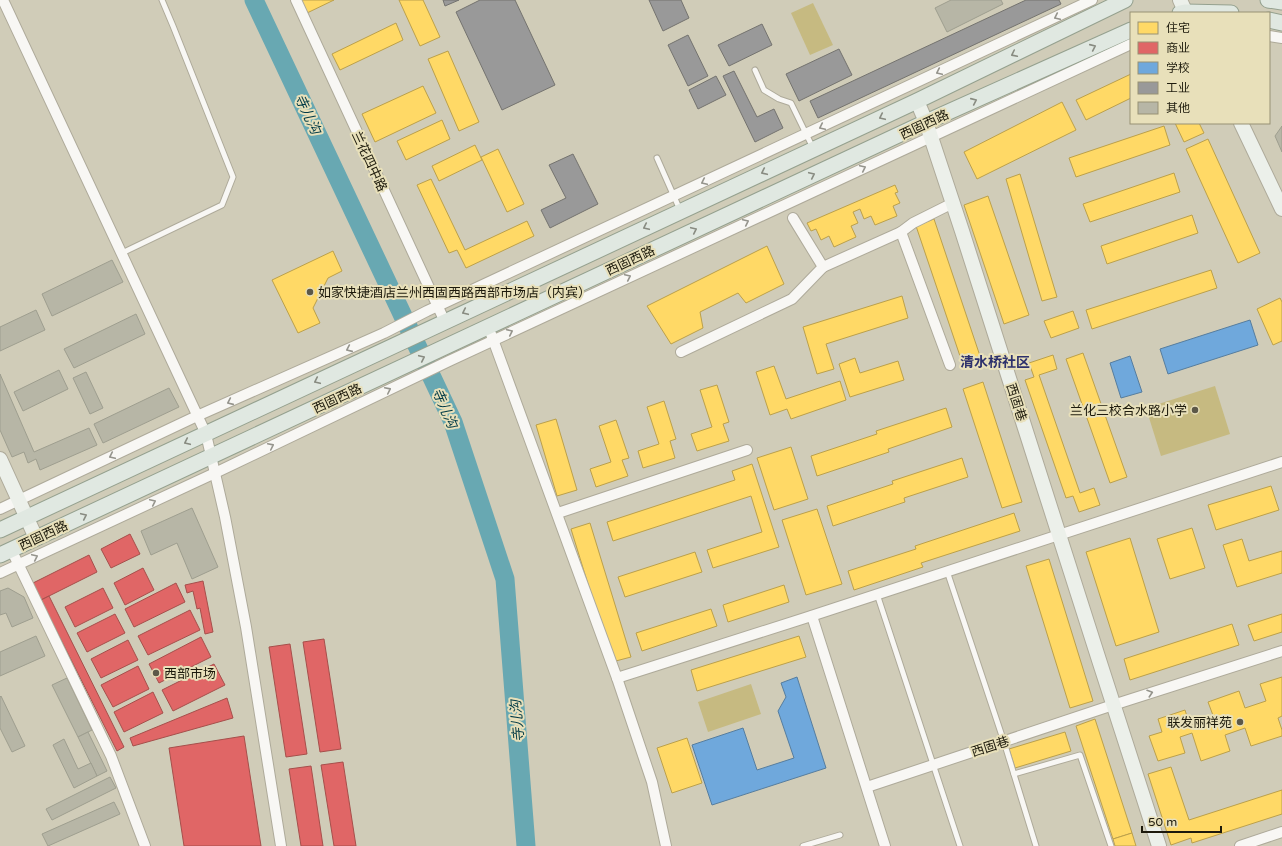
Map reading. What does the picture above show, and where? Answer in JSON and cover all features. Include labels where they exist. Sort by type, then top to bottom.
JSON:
[{"type":"main road","name":"西固西路","points":[[0,530],[917,101],[1125,0]]},
{"type":"main road","points":[[1268,0],[1282,2]]},
{"type":"main road","points":[[1184,11],[1208,12]]},
{"type":"main road","name":"西固西路","points":[[6,552],[211,457],[403,375],[928,129],[1130,30]]},
{"type":"street","points":[[3,0],[206,434],[225,517],[246,627],[281,846]]},
{"type":"street","name":"兰花四中路","points":[[296,0],[438,307],[439,324]]},
{"type":"street","points":[[0,509],[197,416],[384,333],[427,311],[674,197],[1092,0]]},
{"type":"street","points":[[1272,25],[1282,38]]},
{"type":"street","points":[[928,129],[1130,44]]},
{"type":"street","name":"西固巷","points":[[917,101],[953,203],[1159,846]]},
{"type":"street","points":[[1241,124],[1282,209]]},
{"type":"street","points":[[681,352],[792,299],[823,267],[901,232],[913,223],[953,203]]},
{"type":"street","points":[[793,218],[823,267]]},
{"type":"street","points":[[901,232],[950,365]]},
{"type":"street","points":[[491,333],[617,678],[652,782],[666,846]]},
{"type":"street","points":[[0,573],[215,473],[403,375]]},
{"type":"street","points":[[558,513],[747,450]]},
{"type":"street","points":[[0,460],[36,538]]},
{"type":"street","points":[[617,678],[812,616],[1282,462]]},
{"type":"street","points":[[6,552],[19,565],[111,756],[145,846]]},
{"type":"street","points":[[812,616],[885,846]]},
{"type":"street","points":[[1113,705],[1282,651]]},
{"type":"street","name":"西固巷","points":[[867,787],[1113,705]]},
{"type":"street","points":[[1240,846],[1282,832]]},
{"type":"lane","points":[[122,253],[222,205],[233,177],[162,0]]},
{"type":"lane","points":[[755,70],[764,90],[779,100],[791,103],[813,149]]},
{"type":"lane","points":[[657,158],[680,211]]},
{"type":"lane","points":[[947,571],[1004,742],[1036,846]]},
{"type":"lane","points":[[877,594],[960,846]]},
{"type":"lane","points":[[1014,774],[1080,755],[1111,846]]},
{"type":"lane","points":[[803,846],[840,836]]},
{"type":"shaded area","points":[[813,3],[833,45],[810,55],[791,13]]},
{"type":"shaded area","points":[[1215,386],[1230,434],[1161,456],[1146,408]]},
{"type":"shaded area","points":[[751,684],[761,714],[708,732],[698,702]]},
{"type":"building: 住宅","points":[[301,0],[334,0],[307,13]]},
{"type":"building: 住宅","points":[[399,0],[423,0],[440,37],[420,46]]},
{"type":"building: 住宅","points":[[396,23],[403,40],[340,70],[332,54]]},
{"type":"building: 住宅","points":[[448,51],[479,122],[459,131],[428,59]]},
{"type":"building: 住宅","points":[[1130,74],[1130,98],[1086,120],[1076,100]]},
{"type":"building: 住宅","points":[[423,86],[436,113],[375,142],[362,114]]},
{"type":"building: 住宅","points":[[1062,102],[1076,130],[977,179],[964,152]]},
{"type":"building: 住宅","points":[[442,120],[450,139],[406,160],[397,141]]},
{"type":"building: 住宅","points":[[1175,124],[1200,124],[1204,133],[1184,142]]},
{"type":"building: 住宅","points":[[1164,126],[1170,145],[1076,177],[1069,158]]},
{"type":"building: 住宅","points":[[1208,139],[1260,253],[1238,263],[1186,149]]},
{"type":"building: 住宅","points":[[475,145],[482,160],[439,181],[432,166]]},
{"type":"building: 住宅","points":[[498,149],[524,204],[507,212],[481,157]]},
{"type":"building: 住宅","points":[[1174,173],[1180,192],[1090,222],[1083,204]]},
{"type":"building: 住宅","points":[[1020,174],[1057,297],[1042,301],[1006,179]]},
{"type":"building: 住宅","points":[[431,179],[465,250],[527,221],[534,236],[466,268],[457,250],[449,253],[417,185]]},
{"type":"building: 住宅","points":[[895,185],[898,192],[895,193],[900,203],[893,206],[897,216],[875,225],[871,216],[864,219],[860,209],[853,212],[858,223],[851,226],[856,237],[834,247],[829,236],[821,240],[816,229],[811,231],[807,223]]},
{"type":"building: 住宅","points":[[988,196],[1029,315],[1004,324],[964,205]]},
{"type":"building: 住宅","points":[[1192,215],[1198,233],[1107,264],[1101,246]]},
{"type":"building: 住宅","points":[[934,219],[980,356],[962,362],[916,226]]},
{"type":"building: 住宅","points":[[767,246],[784,284],[746,303],[738,293],[700,312],[703,328],[671,344],[647,306]]},
{"type":"building: 住宅","points":[[333,251],[342,271],[328,278],[313,308],[320,323],[298,333],[272,280]]},
{"type":"building: 住宅","points":[[1211,270],[1217,288],[1092,329],[1086,310]]},
{"type":"building: 住宅","points":[[902,296],[908,318],[826,344],[834,369],[817,374],[803,327]]},
{"type":"building: 住宅","points":[[1280,298],[1282,302],[1282,341],[1273,345],[1257,309]]},
{"type":"building: 住宅","points":[[1073,311],[1079,328],[1051,338],[1044,321]]},
{"type":"building: 住宅","points":[[1083,353],[1127,477],[1110,483],[1066,359]]},
{"type":"building: 住宅","points":[[1053,355],[1057,369],[1039,375],[1080,493],[1094,488],[1100,505],[1079,512],[1073,496],[1066,498],[1025,380],[1034,377],[1029,363]]},
{"type":"building: 住宅","points":[[855,358],[860,373],[898,361],[904,380],[850,397],[839,364]]},
{"type":"building: 住宅","points":[[774,366],[786,399],[840,381],[846,400],[791,419],[787,409],[770,415],[756,372]]},
{"type":"building: 住宅","points":[[983,382],[1022,502],[1002,508],[963,389]]},
{"type":"building: 住宅","points":[[717,385],[729,422],[723,424],[729,441],[697,451],[691,434],[712,427],[700,390]]},
{"type":"building: 住宅","points":[[664,401],[676,439],[670,441],[675,458],[643,468],[638,451],[659,444],[647,407]]},
{"type":"building: 住宅","points":[[946,408],[952,427],[888,449],[889,452],[817,476],[811,456],[877,434],[876,431]]},
{"type":"building: 住宅","points":[[556,419],[577,490],[557,496],[536,425]]},
{"type":"building: 住宅","points":[[616,420],[629,458],[622,460],[628,476],[596,487],[590,469],[611,462],[599,426]]},
{"type":"building: 住宅","points":[[791,447],[808,499],[774,510],[757,458]]},
{"type":"building: 住宅","points":[[962,458],[968,477],[904,498],[905,502],[833,526],[827,506],[893,484],[892,481]]},
{"type":"building: 住宅","points":[[752,464],[779,547],[713,568],[707,550],[762,532],[751,496],[613,541],[607,522],[735,480],[732,471]]},
{"type":"building: 住宅","points":[[1271,486],[1279,510],[1216,530],[1208,505]]},
{"type":"building: 住宅","points":[[817,509],[842,584],[806,595],[782,520]]},
{"type":"building: 住宅","points":[[1014,513],[1020,531],[921,563],[923,567],[854,590],[848,571],[916,549],[915,546]]},
{"type":"building: 住宅","points":[[590,523],[631,657],[612,662],[571,529]]},
{"type":"building: 住宅","points":[[1192,528],[1205,568],[1170,579],[1157,539]]},
{"type":"building: 住宅","points":[[1130,538],[1159,632],[1116,646],[1086,552]]},
{"type":"building: 住宅","points":[[1242,539],[1249,561],[1282,551],[1282,573],[1237,587],[1223,545]]},
{"type":"building: 住宅","points":[[695,552],[702,572],[625,597],[618,577]]},
{"type":"building: 住宅","points":[[1049,559],[1093,701],[1070,708],[1026,566]]},
{"type":"building: 住宅","points":[[784,585],[789,602],[728,622],[723,605]]},
{"type":"building: 住宅","points":[[711,609],[717,626],[642,651],[636,633]]},
{"type":"building: 住宅","points":[[1282,614],[1282,632],[1254,641],[1248,625]]},
{"type":"building: 住宅","points":[[1232,624],[1239,645],[1130,680],[1124,659]]},
{"type":"building: 住宅","points":[[799,636],[806,657],[697,691],[691,670]]},
{"type":"building: 住宅","name":"联发丽祥苑","points":[[1282,677],[1282,716],[1278,718],[1282,730],[1282,736],[1251,746],[1245,728],[1225,735],[1230,751],[1201,761],[1192,733],[1180,737],[1185,753],[1158,761],[1149,736],[1162,732],[1158,719],[1185,710],[1190,726],[1214,718],[1208,702],[1239,691],[1245,708],[1266,701],[1260,684]]},
{"type":"building: 住宅","points":[[1095,719],[1132,833],[1113,839],[1076,726]]},
{"type":"building: 住宅","points":[[1065,732],[1071,751],[1015,768],[1009,749]]},
{"type":"building: 住宅","points":[[687,738],[702,783],[672,793],[657,748]]},
{"type":"building: 住宅","points":[[1171,767],[1189,820],[1282,790],[1282,814],[1192,843],[1191,838],[1171,845],[1148,774]]},
{"type":"building: 住宅","points":[[1132,833],[1136,846],[1115,846],[1113,839]]},
{"type":"building: 商业","points":[[130,534],[140,554],[111,568],[101,549]]},
{"type":"building: 商业","points":[[89,555],[97,572],[41,600],[33,583]]},
{"type":"building: 商业","points":[[143,568],[154,590],[125,605],[114,583]]},
{"type":"building: 商业","points":[[203,581],[213,632],[205,634],[200,608],[197,609],[193,591],[187,593],[185,585]]},
{"type":"building: 商业","points":[[176,583],[185,602],[134,627],[125,609]]},
{"type":"building: 商业","points":[[103,588],[113,608],[75,627],[65,607]]},
{"type":"building: 商业","points":[[49,596],[124,747],[117,751],[41,600]]},
{"type":"building: 商业","points":[[190,610],[200,630],[148,655],[138,636]]},
{"type":"building: 商业","points":[[115,614],[125,633],[87,652],[77,633]]},
{"type":"building: 商业","points":[[201,637],[211,657],[159,683],[149,664]]},
{"type":"building: 商业","points":[[324,639],[341,749],[320,752],[303,642]]},
{"type":"building: 商业","points":[[128,640],[138,660],[101,678],[91,659]]},
{"type":"building: 商业","points":[[290,644],[307,754],[286,757],[269,647]]},
{"type":"building: 商业","points":[[214,664],[225,685],[173,711],[162,690]]},
{"type":"building: 商业","points":[[138,666],[149,689],[113,707],[101,685]]},
{"type":"building: 商业","points":[[153,692],[163,713],[124,732],[114,712]]},
{"type":"building: 商业","points":[[227,698],[233,718],[133,746],[130,738]]},
{"type":"building: 商业","points":[[244,736],[261,846],[184,846],[169,748]]},
{"type":"building: 商业","points":[[343,762],[356,846],[334,846],[321,765]]},
{"type":"building: 商业","points":[[311,766],[323,846],[301,846],[289,769]]},
{"type":"building: 学校","points":[[1250,320],[1258,345],[1168,374],[1160,349]]},
{"type":"building: 学校","points":[[1130,356],[1142,392],[1121,398],[1110,363]]},
{"type":"building: 学校","points":[[797,677],[826,768],[712,805],[692,745],[743,728],[757,770],[794,758],[778,711],[786,697],[781,683]]},
{"type":"building: 工业","points":[[443,0],[459,0],[445,6]]},
{"type":"building: 工业","points":[[480,0],[515,0],[555,85],[502,110],[456,12]]},
{"type":"building: 工业","points":[[649,0],[681,0],[689,18],[663,31]]},
{"type":"building: 工业","points":[[1026,0],[1059,0],[1061,4],[818,118],[810,101]]},
{"type":"building: 工业","points":[[762,24],[772,45],[729,66],[718,45]]},
{"type":"building: 工业","points":[[688,35],[708,76],[688,86],[668,45]]},
{"type":"building: 工业","points":[[839,49],[852,75],[799,101],[786,74]]},
{"type":"building: 工业","points":[[734,71],[757,117],[774,109],[783,128],[755,142],[723,76]]},
{"type":"building: 工业","points":[[716,76],[726,95],[698,109],[689,90]]},
{"type":"building: 工业","points":[[573,154],[598,204],[550,228],[541,210],[566,198],[549,165]]},
{"type":"building: 其他","points":[[951,0],[1001,0],[1003,4],[947,32],[935,8]]},
{"type":"building: 其他","points":[[1282,126],[1282,152],[1275,136]]},
{"type":"building: 其他","points":[[112,260],[123,282],[52,316],[42,294]]},
{"type":"building: 其他","points":[[36,310],[45,330],[0,351],[0,327]]},
{"type":"building: 其他","points":[[136,314],[145,334],[74,368],[64,349]]},
{"type":"building: 其他","points":[[59,370],[68,389],[23,411],[14,392]]},
{"type":"building: 其他","points":[[86,372],[103,408],[90,414],[73,378]]},
{"type":"building: 其他","points":[[0,374],[34,452],[89,428],[97,445],[40,470],[36,459],[28,463],[24,452],[12,457],[0,430]]},
{"type":"building: 其他","points":[[169,388],[179,407],[103,443],[94,424]]},
{"type":"building: 其他","points":[[192,508],[218,567],[192,579],[177,543],[151,555],[141,531]]},
{"type":"building: 其他","points":[[8,588],[24,597],[33,618],[12,627],[6,613],[0,615],[0,591]]},
{"type":"building: 其他","points":[[36,636],[45,656],[0,676],[0,652]]},
{"type":"building: 其他","points":[[67,678],[92,730],[78,737],[52,685]]},
{"type":"building: 其他","points":[[1,696],[25,746],[12,752],[0,728]]},
{"type":"building: 其他","points":[[88,732],[107,771],[97,776],[78,737]]},
{"type":"building: 其他","points":[[64,739],[78,769],[91,763],[97,776],[74,788],[53,745]]},
{"type":"building: 其他","points":[[110,777],[116,788],[52,820],[46,809]]},
{"type":"building: 其他","points":[[114,802],[120,814],[48,846],[42,834]]},
{"type":"waterway","name":"寺儿沟","points":[[254,0],[453,422],[505,579],[526,846]]},
{"type":"place","name":"如家快捷酒店兰州西固西路西部市场店（内宾）","points":[[310,292]]},
{"type":"place","name":"兰化三校合水路小学","points":[[1195,410]]},
{"type":"place","name":"西部市场","points":[[156,673]]},
{"type":"place","name":"联发丽祥苑","points":[[1240,722]]},
{"type":"district","name":"清水桥社区","points":[[995,362]]}]
